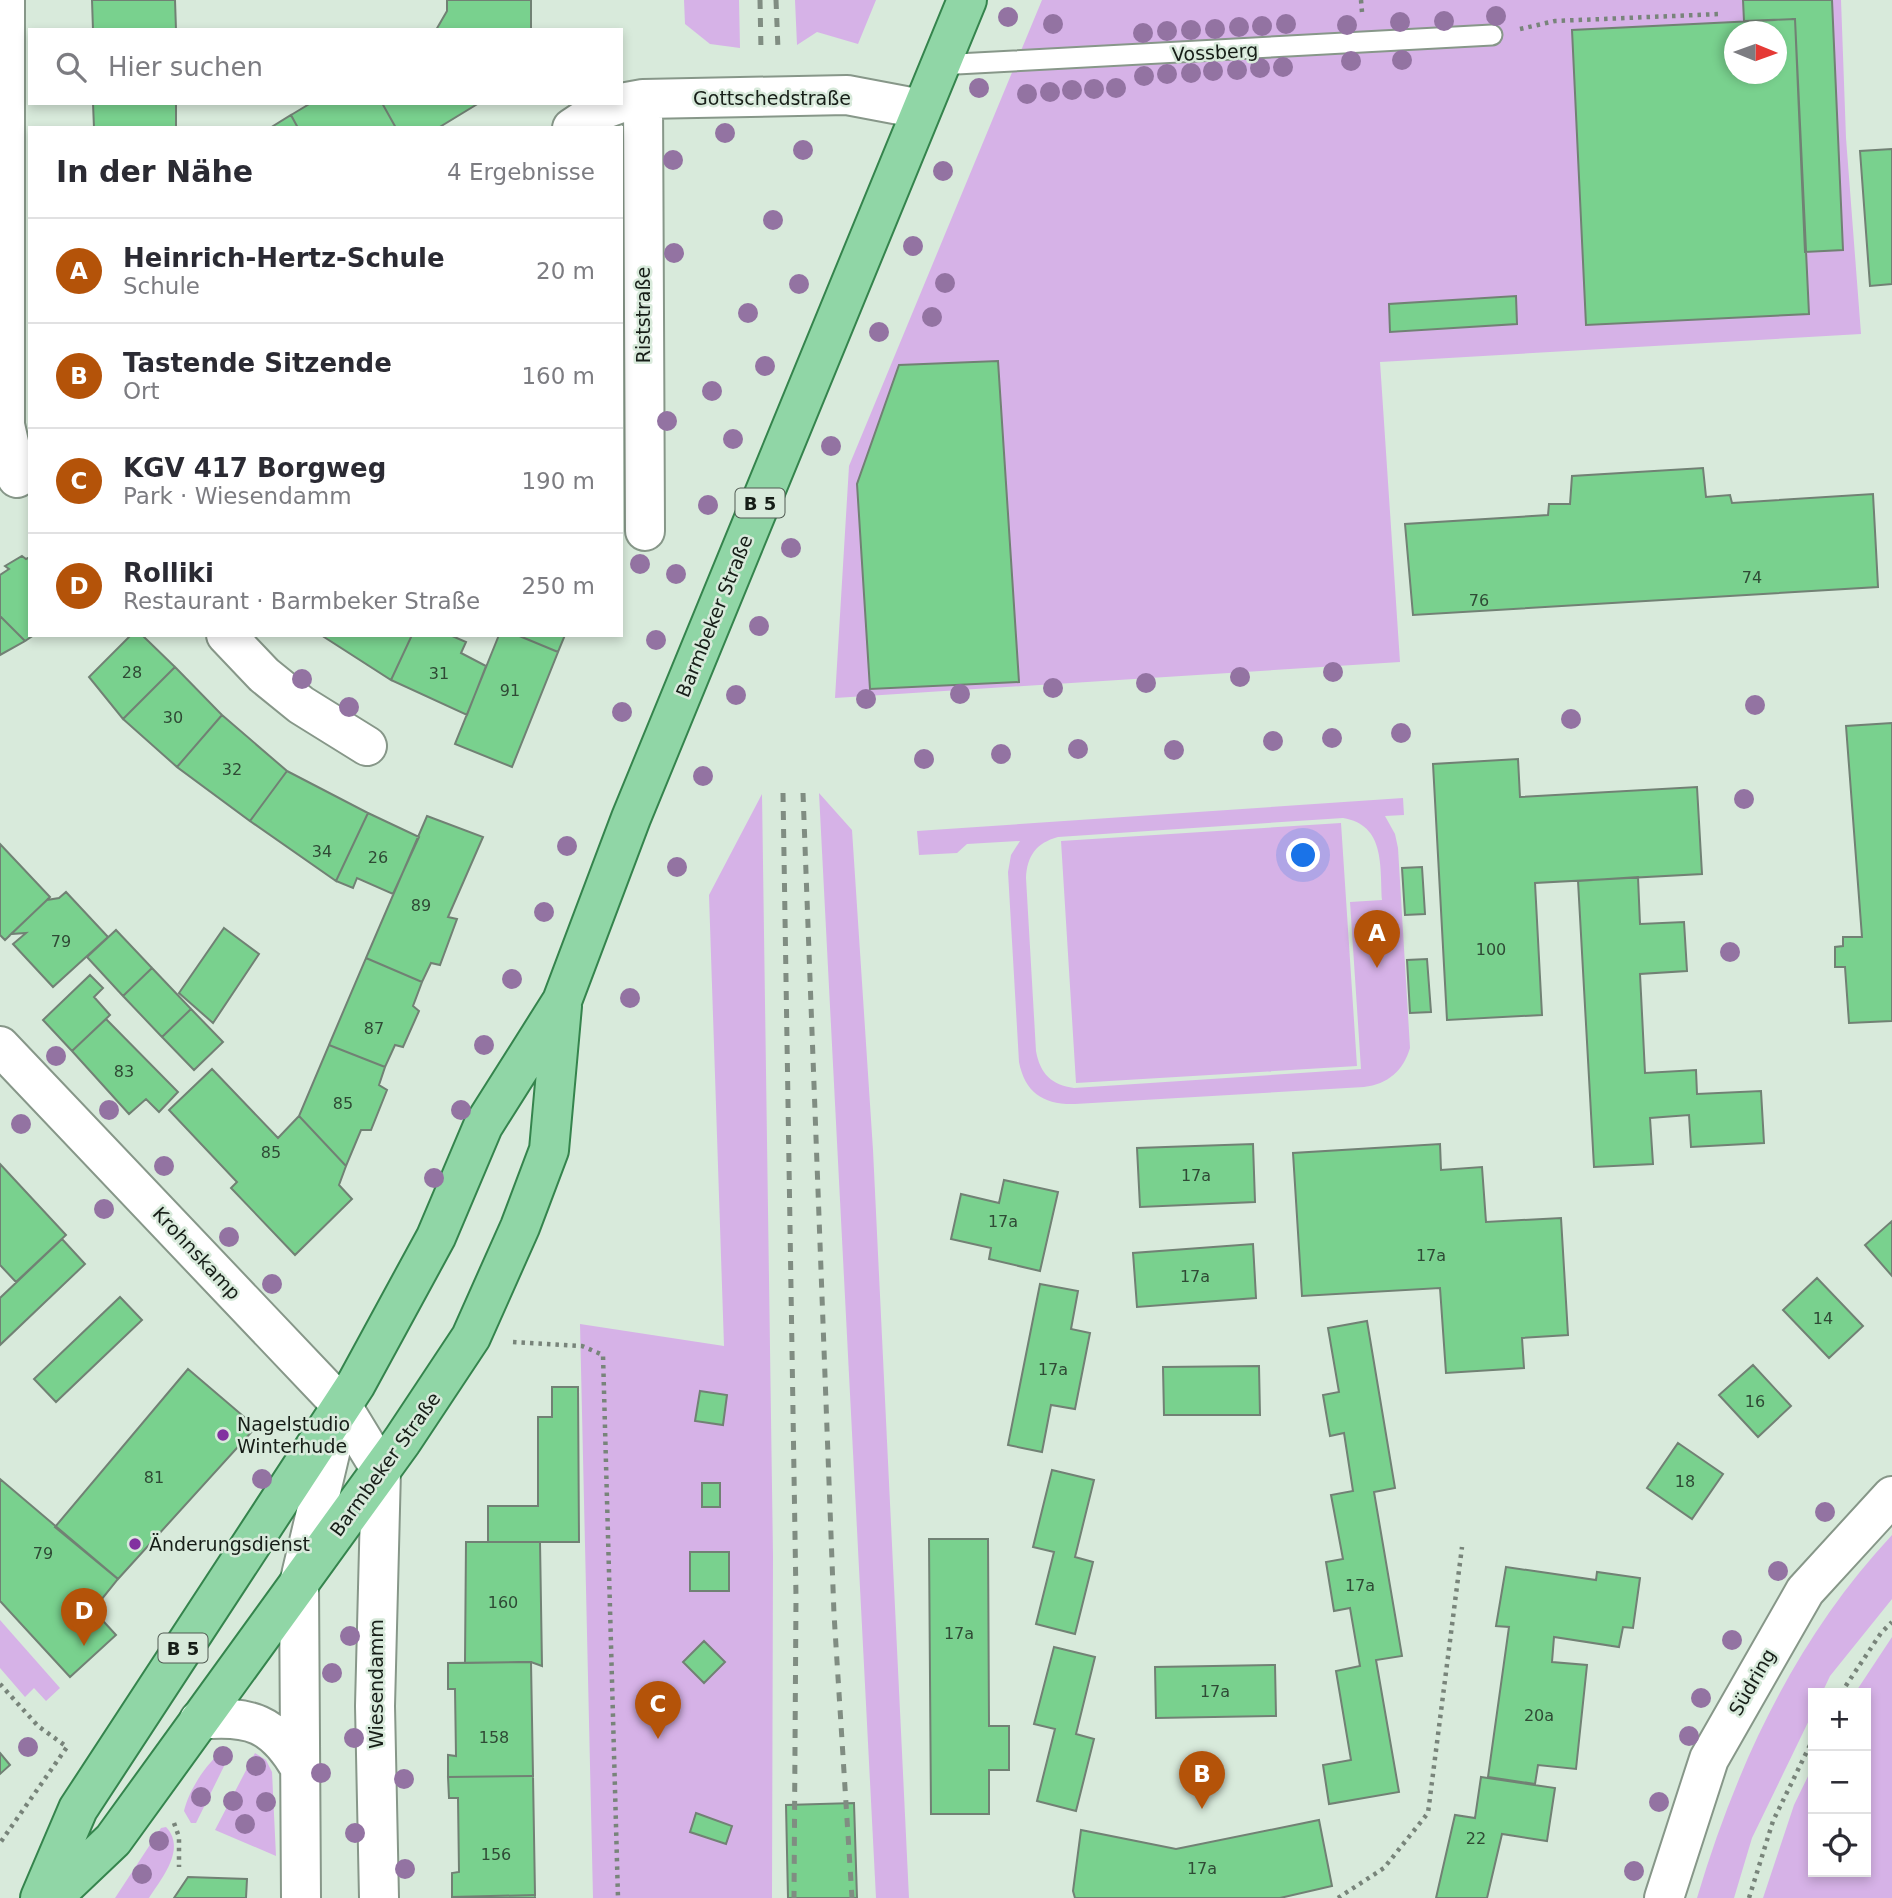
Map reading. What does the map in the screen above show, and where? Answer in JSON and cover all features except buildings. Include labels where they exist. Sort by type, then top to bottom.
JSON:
[{"type":"main road","name":"Barmbeker Straße","points":[[40,1898],[78,1810],[342,1406],[416,1276],[483,1126],[562,1001],[631,818],[938,65],[967,0]]},
{"type":"main road","name":"Barmbeker Straße","points":[[52,1898],[113,1840],[439,1389],[471,1337],[520,1227],[549,1150],[562,1001]]},
{"type":"street","points":[[5,0],[2,337],[5,425],[15,480]]},
{"type":"street","name":"Gottschedstraße","points":[[628,102],[846,95],[921,109]]},
{"type":"street","name":"Riststraße","points":[[628,102],[645,531]]},
{"type":"street","name":"Gottschedstraße","points":[[575,126],[596,112],[618,105]]},
{"type":"street","points":[[228,637],[264,675],[301,705],[367,746]]},
{"type":"street","name":"Krohnskamp","points":[[0,1046],[342,1406],[381,1470]]},
{"type":"street","points":[[301,1898],[299,1584],[342,1406]]},
{"type":"street","name":"Wiesendamm","points":[[379,1898],[375,1694],[381,1470]]},
{"type":"street","name":"Südring","points":[[1664,1898],[1709,1759],[1805,1591],[1892,1496]]},
{"type":"street","points":[[199,1720],[236,1719],[264,1727],[279,1736],[300,1768]]},
{"type":"lane","name":"Vossberg","points":[[938,65],[1363,45],[1492,35]]},
{"type":"path","points":[[1492,35],[1555,21],[1720,14]]},
{"type":"path","points":[[513,1342],[582,1346],[603,1355],[618,1898]]},
{"type":"path","points":[[1338,1898],[1384,1868],[1428,1813],[1462,1547]]},
{"type":"path","points":[[1844,1688],[1881,1633],[1892,1622]]},
{"type":"path","points":[[0,1684],[38,1726],[67,1747],[0,1843]]},
{"type":"path","points":[[1749,1898],[1773,1821],[1808,1749]]},
{"type":"path","points":[[172,1819],[179,1837],[179,1867]]},
{"type":"shaded area","points":[[684,0],[739,0],[740,48],[710,44],[685,24]]},
{"type":"shaded area","points":[[795,0],[876,0],[858,44],[817,32],[797,45]]},
{"type":"shaded area","points":[[1042,0],[1841,0],[1846,138],[1861,334],[1380,362],[1400,662],[835,698],[849,466]]},
{"type":"shaded area","points":[[819,793],[852,830],[873,1150],[909,1898],[876,1898]]},
{"type":"shaded area","points":[[762,794],[773,1556],[772,1898],[593,1898],[580,1324],[724,1346],[709,895]]},
{"type":"shaded area","points":[[1403,798],[1404,815],[1385,816],[1395,834],[1398,848],[1410,1048],[1407,1056],[1393,1075],[1380,1083],[1364,1087],[1075,1104],[1045,1099],[1026,1082],[1019,1062],[1008,872],[1011,855],[1020,841],[967,844],[957,853],[919,855],[917,831]],"holes":[[[1343,818],[1357,822],[1367,829],[1378,848],[1382,900],[1350,902],[1361,1069],[1074,1088],[1059,1084],[1048,1077],[1036,1051],[1026,878],[1028,863],[1038,847],[1058,837]]]},
{"type":"shaded area","points":[[1341,823],[1357,1066],[1076,1083],[1061,841]]},
{"type":"shaded area","points":[[1892,1535],[1892,1599],[1830,1676],[1824,1688],[1808,1688],[1808,1722],[1752,1838],[1734,1898],[1697,1898],[1731,1799],[1773,1705],[1827,1616]]},
{"type":"shaded area","points":[[0,1620],[60,1688],[46,1701],[34,1688],[25,1697],[0,1668]]},
{"type":"shaded area","points":[[1892,1637],[1892,1898],[1763,1898],[1794,1805],[1808,1776],[1808,1877],[1871,1877],[1871,1688],[1858,1688]]},
{"type":"shaded area","points":[[226,1749],[230,1754],[196,1823],[191,1823],[184,1811],[190,1794],[206,1768]]},
{"type":"shaded area","points":[[255,1753],[266,1760],[272,1772],[276,1856],[215,1830]]},
{"type":"shaded area","points":[[166,1827],[172,1836],[173,1854],[170,1864],[149,1898],[115,1898],[161,1828]]},
{"type":"railway","points":[[760,0],[761,50]]},
{"type":"railway","points":[[776,0],[778,49]]},
{"type":"railway","points":[[783,793],[796,1597],[794,1898]]},
{"type":"railway","points":[[803,793],[834,1614],[852,1898]]},
{"type":"place","name":"Heinrich-Hertz-Schule","points":[[1377,968]]},
{"type":"place","name":"Nagelstudio Winterhude","points":[[223,1435]]},
{"type":"place","name":"Änderungsdienst","points":[[135,1544]]},
{"type":"place","name":"Rolliki","points":[[84,1646]]},
{"type":"place","name":"KGV 417 Borgweg","points":[[658,1739]]},
{"type":"place","name":"Tastende Sitzende","points":[[1202,1809]]}]
